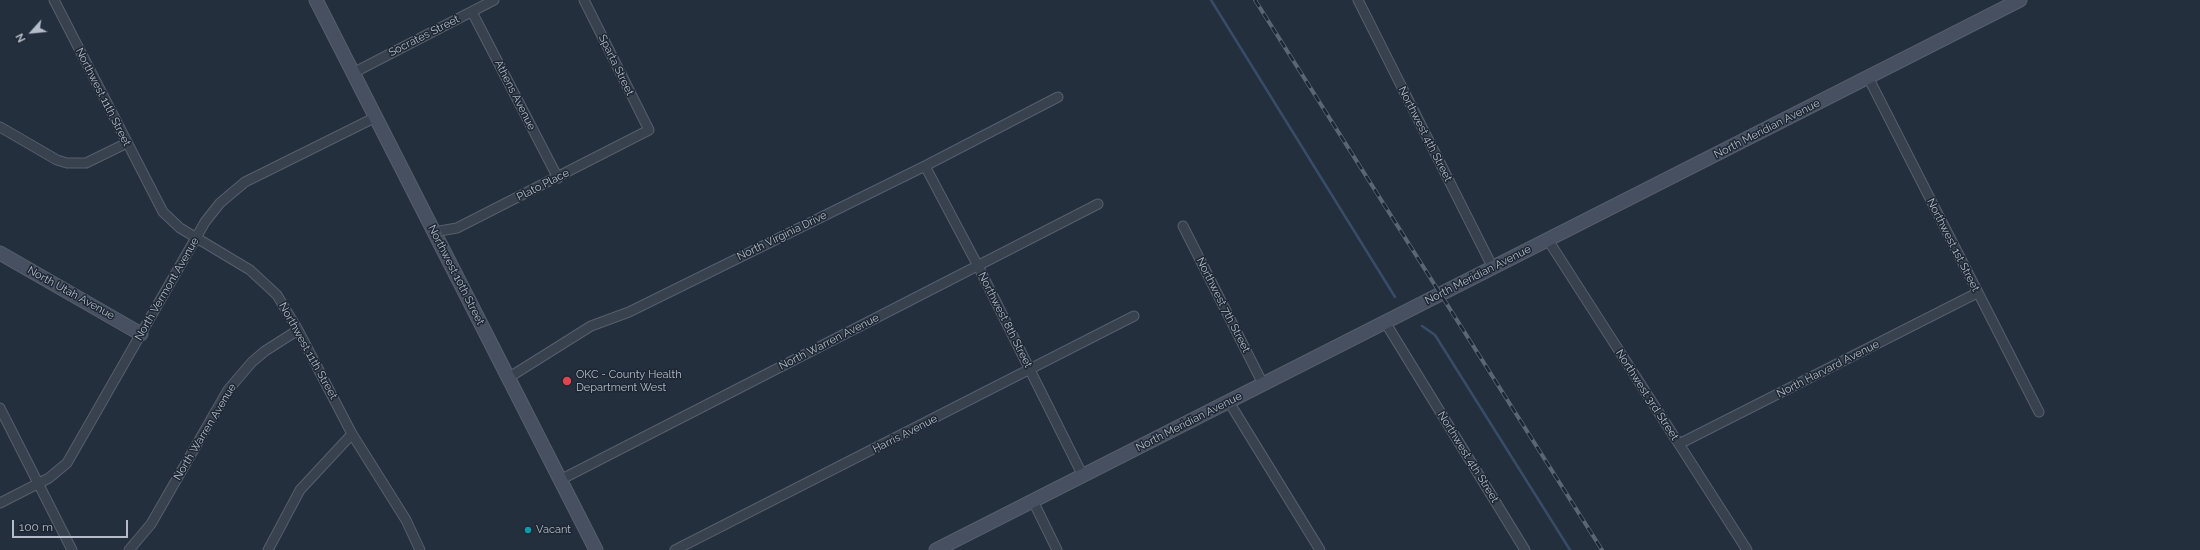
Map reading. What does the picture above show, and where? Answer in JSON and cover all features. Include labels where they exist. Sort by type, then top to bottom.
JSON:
[{"type":"main road","name":"Northwest 10th Street","points":[[316,0],[596,550]]},
{"type":"main road","name":"North Meridian Avenue","points":[[936,550],[2020,0]]},
{"type":"main road","name":"North Utah Avenue","points":[[0,254],[141,334]]},
{"type":"street","name":"Northwest 11th Street","points":[[54,0],[163,212],[180,228],[250,270],[264,281],[277,295],[298,330],[352,434],[406,520],[420,550]]},
{"type":"street","name":"Socrates Street","points":[[353,73],[494,0]]},
{"type":"street","name":"Sparta Street","points":[[584,0],[649,130]]},
{"type":"street","name":"Northwest 4th Street","points":[[1358,0],[1493,268]]},
{"type":"street","name":"Athens Avenue","points":[[472,12],[558,178]]},
{"type":"street","name":"Northwest 1st Street","points":[[1868,78],[2038,412]]},
{"type":"street","name":"North Virginia Drive","points":[[508,378],[591,326],[624,315],[925,166],[1058,97]]},
{"type":"street","name":"North Vermont Avenue","points":[[0,503],[59,471],[70,458],[205,222],[220,203],[245,182],[376,117]]},
{"type":"street","points":[[0,127],[57,160],[67,163],[76,164],[91,161],[127,143]]},
{"type":"street","name":"Plato Place","points":[[434,232],[456,228],[558,178],[649,130]]},
{"type":"street","name":"Northwest 8th Street","points":[[925,166],[978,266],[1083,476]]},
{"type":"street","name":"North Warren Avenue","points":[[560,480],[1098,204]]},
{"type":"street","name":"Northwest 7th Street","points":[[1183,226],[1263,384]]},
{"type":"street","name":"Northwest 3rd Street","points":[[1548,240],[1747,550]]},
{"type":"street","name":"North Harvard Avenue","points":[[1679,444],[1977,293]]},
{"type":"street","name":"Harris Avenue","points":[[675,550],[1134,316]]},
{"type":"street","name":"Northwest 4th Street","points":[[1385,322],[1525,550]]},
{"type":"street","name":"North Warren Avenue","points":[[129,550],[152,524],[228,390],[261,355],[298,330]]},
{"type":"street","points":[[1229,402],[1320,550]]},
{"type":"street","points":[[0,408],[72,550]]},
{"type":"street","points":[[268,550],[300,490],[352,434]]},
{"type":"street","points":[[1033,501],[1057,550]]},
{"type":"waterway","points":[[1211,0],[1395,297]]},
{"type":"waterway","points":[[1422,326],[1435,335],[1570,550]]},
{"type":"railway","points":[[1255,0],[1602,550]]},
{"type":"place","name":"OKC - County Health Department West","points":[[567,381]]},
{"type":"place","name":"Vacant","points":[[528,530]]}]
